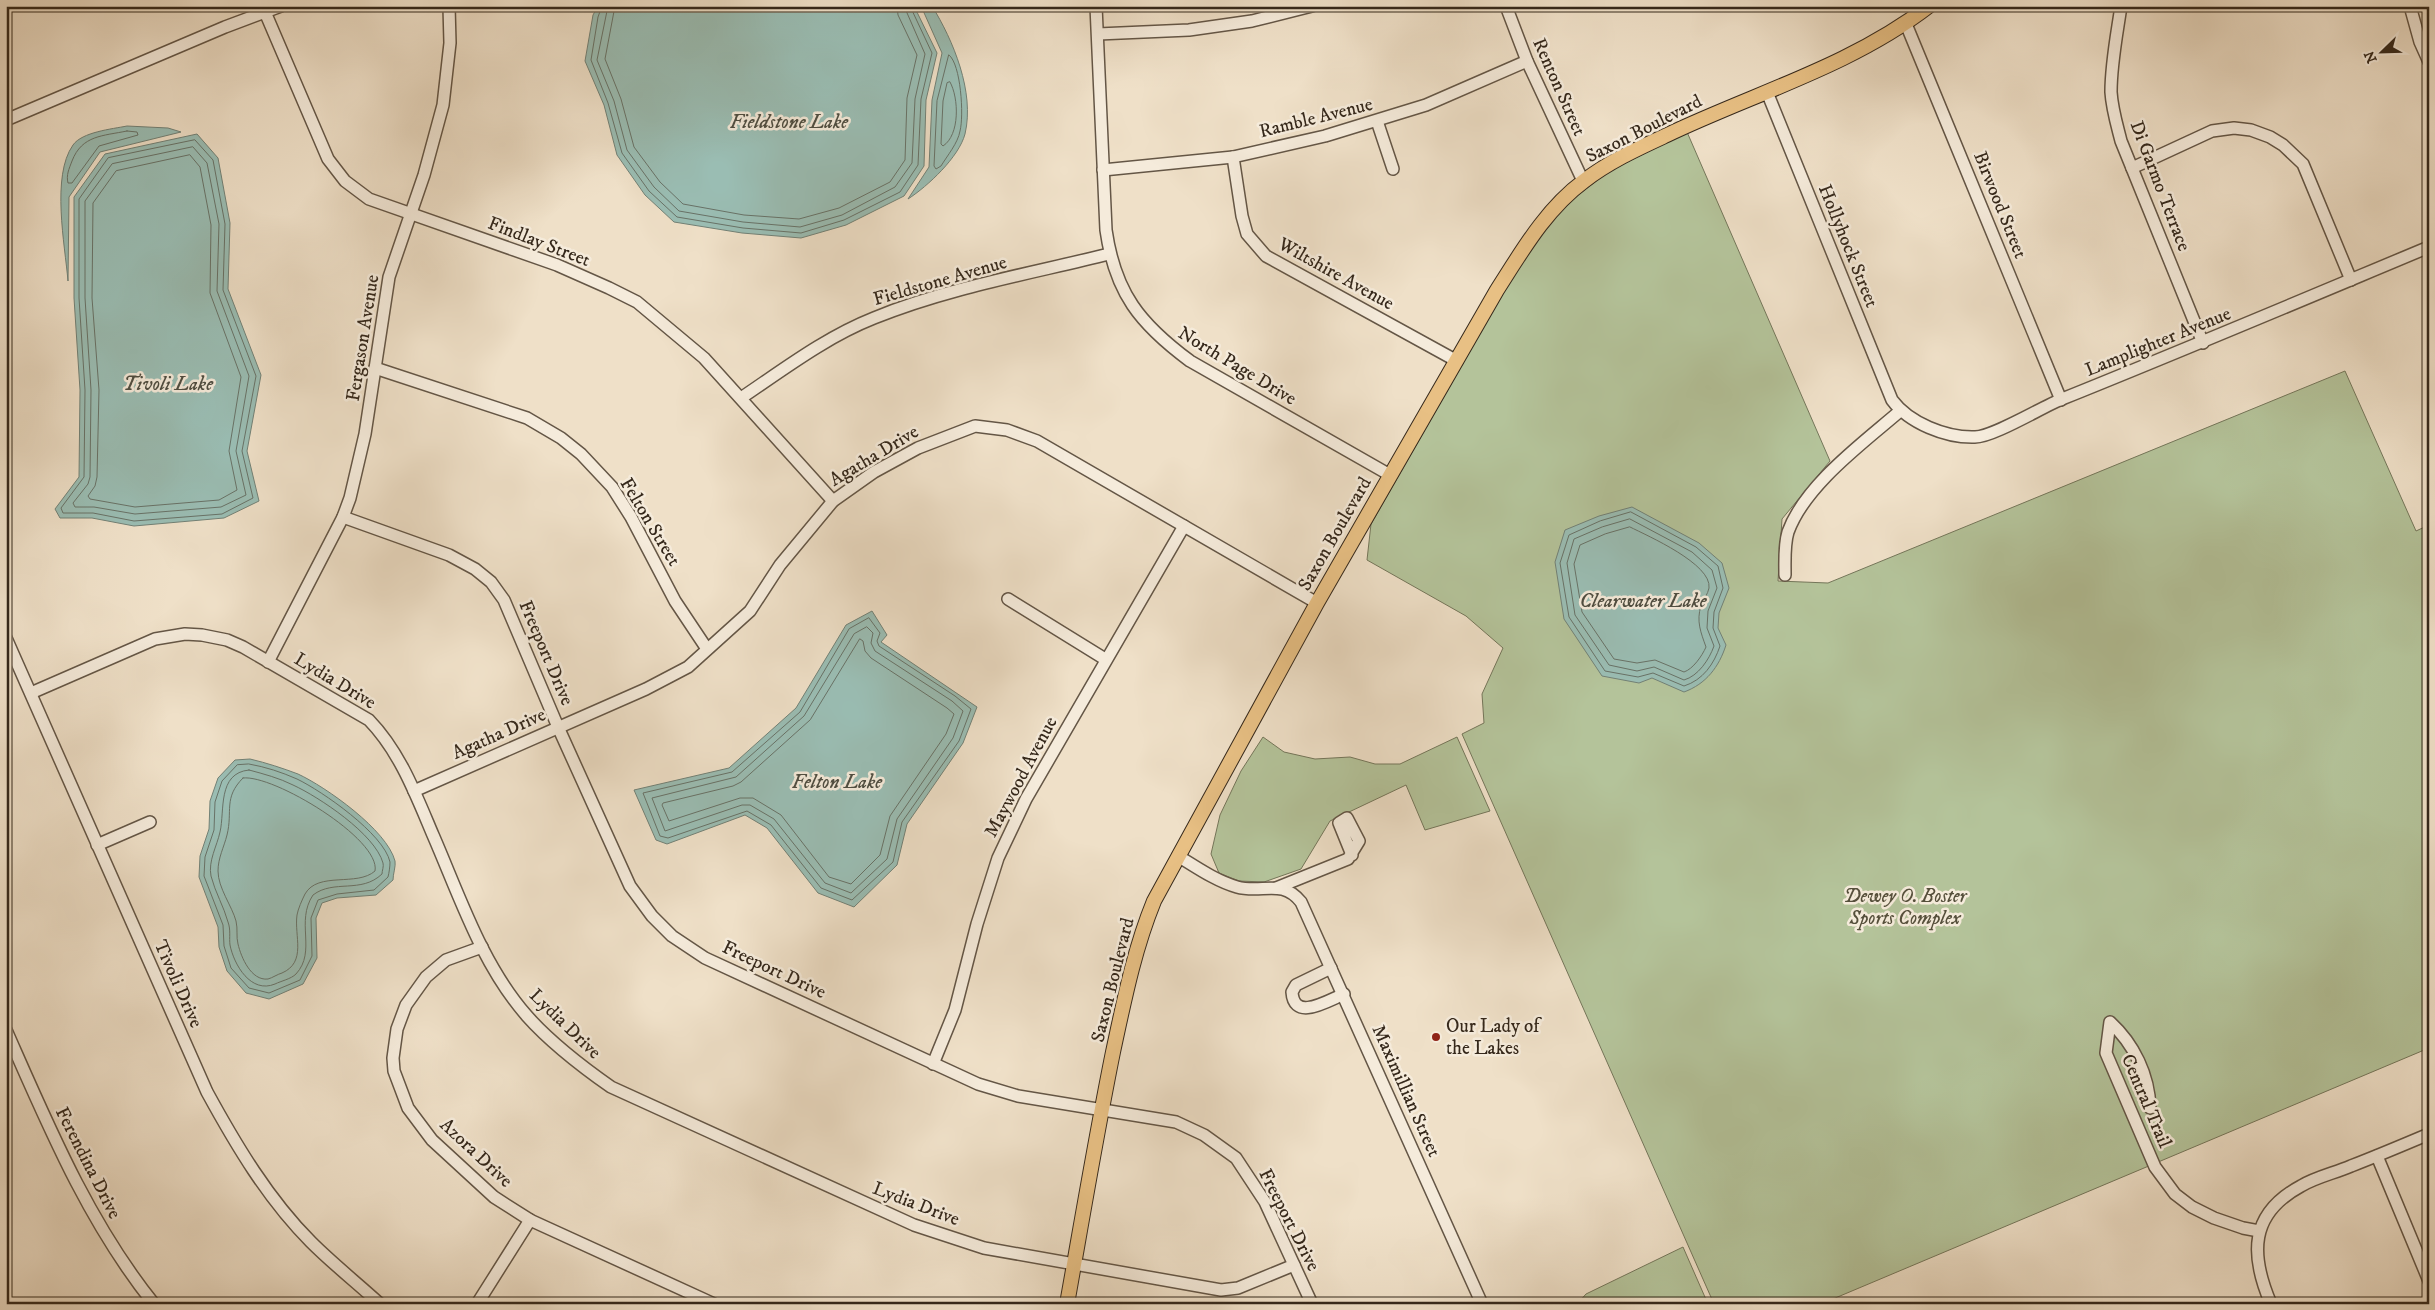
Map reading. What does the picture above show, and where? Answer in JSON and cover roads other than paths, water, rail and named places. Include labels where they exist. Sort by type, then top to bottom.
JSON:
[{"type":"main road","name":"Saxon Boulevard","points":[[1067,1304],[1101,1109],[1140,934],[1154,901],[1317,603],[1529,240],[1554,208],[1583,181],[1608,164],[1639,148],[1832,64],[1906,24],[1929,6]]},
{"type":"street","points":[[6,120],[281,6]]},
{"type":"street","name":"Fergason Avenue","points":[[268,662],[343,518],[350,498],[365,434],[390,277],[443,106],[450,43],[449,6]]},
{"type":"street","name":"North Page Drive","points":[[1096,6],[1103,170],[1109,254],[1125,295],[1141,318],[1162,341],[1190,361],[1390,476]]},
{"type":"street","points":[[1098,34],[1189,30],[1252,21],[1312,6]]},
{"type":"street","name":"Renton Street","points":[[1506,6],[1527,61],[1583,181]]},
{"type":"street","name":"Di Garmo Terrace","points":[[2121,6],[2111,91],[2121,141],[2203,343]]},
{"type":"street","points":[[2410,6],[2420,42],[2429,62]]},
{"type":"street","name":"Findlay Street","points":[[265,12],[328,159],[345,181],[369,199],[557,265],[637,302],[704,358],[833,501]]},
{"type":"street","name":"Birwood Street","points":[[1906,24],[2061,400]]},
{"type":"street","name":"Ramble Avenue","points":[[1103,170],[1233,157],[1325,136],[1378,122],[1470,88],[1527,61]]},
{"type":"street","name":"Hollyhock Street","points":[[1767,92],[1892,400],[1900,411]]},
{"type":"street","points":[[1378,122],[1393,169]]},
{"type":"street","points":[[2132,168],[2212,131],[2234,128],[2251,130],[2270,137],[2283,144],[2303,164],[2351,280]]},
{"type":"street","name":"Wiltshire Avenue","points":[[1233,157],[1242,216],[1247,234],[1266,256],[1457,361]]},
{"type":"street","name":"Lamplighter Avenue","points":[[1900,411],[1949,435],[1977,438],[2061,400],[2203,343],[2429,247]]},
{"type":"street","name":"Fieldstone Avenue","points":[[741,398],[827,340],[874,318],[930,298],[1109,254]]},
{"type":"street","name":"Felton Street","points":[[375,368],[527,418],[561,438],[581,454],[616,494],[675,601],[708,649]]},
{"type":"street","points":[[1785,575],[1787,534],[1810,492],[1900,411]]},
{"type":"street","name":"Agatha Drive","points":[[414,792],[646,689],[688,667],[750,611],[780,564],[833,501],[874,472],[918,448],[975,426],[1007,430],[1038,441],[1317,603]]},
{"type":"street","name":"Freeport Drive","points":[[343,518],[449,555],[476,569],[491,582],[504,600],[558,727],[630,886],[652,916],[672,936],[705,958],[978,1084],[1018,1096],[1176,1122],[1204,1135],[1236,1158],[1265,1202],[1312,1304]]},
{"type":"street","name":"Maywood Avenue","points":[[933,1064],[955,1010],[977,924],[998,858],[1026,799],[1184,526]]},
{"type":"street","points":[[1008,599],[1106,660]]},
{"type":"street","name":"Lydia Drive","points":[[31,693],[155,638],[185,634],[202,635],[227,640],[243,646],[369,720],[384,735],[414,792],[482,947],[502,982],[527,1016],[572,1060],[611,1087],[914,1225],[984,1248],[1220,1290],[1238,1288],[1294,1265]]},
{"type":"street","name":"Tivoli Drive","points":[[6,638],[207,1092],[235,1142],[283,1210],[311,1242],[380,1304]]},
{"type":"street","points":[[97,845],[150,822]]},
{"type":"street","points":[[1178,856],[1214,877],[1237,887],[1262,890],[1276,888],[1348,859],[1352,855]]},
{"type":"street","name":"Maximillian Street","points":[[1276,888],[1289,890],[1302,902],[1482,1304]]},
{"type":"street","name":"Azora Drive","points":[[482,947],[446,960],[421,984],[406,1005],[397,1029],[393,1058],[394,1071],[408,1108],[432,1140],[494,1197],[530,1220],[714,1304]]},
{"type":"street","points":[[1331,968],[1296,985],[1292,992],[1294,1002],[1297,1006],[1306,1009],[1344,994]]},
{"type":"street","name":"Central Trail","points":[[2150,1108],[2150,1090],[2145,1073],[2119,1030],[2110,1022],[2106,1053],[2155,1167],[2175,1194],[2192,1207],[2214,1218],[2243,1228],[2259,1230]]},
{"type":"street","name":"Ferendina Drive","points":[[6,1030],[70,1170],[102,1231],[154,1304]]},
{"type":"street","points":[[2271,1304],[2261,1280],[2256,1252],[2259,1230],[2281,1200],[2301,1186],[2429,1134]]},
{"type":"street","points":[[2377,1156],[2429,1281]]},
{"type":"street","points":[[477,1304],[530,1220]]},
{"type":"water","name":"Fieldstone Lake","points":[[598,6],[914,6],[937,53],[926,100],[924,166],[904,196],[846,225],[801,238],[742,233],[674,222],[645,195],[617,155],[604,105],[585,61],[593,15]]},
{"type":"water","points":[[921,6],[932,6],[954,50],[964,84],[967,118],[962,143],[950,161],[933,179],[908,199],[929,167],[932,100],[942,53]]},
{"type":"water","points":[[127,126],[168,128],[181,132],[100,152],[69,197],[68,281],[61,211],[61,192],[66,158],[73,145],[83,137]]},
{"type":"water","name":"Tivoli Lake","points":[[197,134],[218,158],[230,223],[228,289],[261,375],[247,451],[259,501],[224,518],[134,526],[92,518],[60,518],[55,509],[79,477],[80,390],[74,298],[74,197],[105,154]]},
{"type":"water","name":"Clearwater Lake","points":[[1632,507],[1699,543],[1722,563],[1729,588],[1719,613],[1718,628],[1726,645],[1720,660],[1711,674],[1692,689],[1684,692],[1652,678],[1639,683],[1602,676],[1564,619],[1555,562],[1565,530],[1599,516]]},
{"type":"water","name":"Felton Lake","points":[[872,611],[887,635],[881,642],[977,707],[963,743],[907,824],[897,865],[854,907],[818,893],[767,828],[745,815],[667,844],[656,840],[634,790],[729,768],[796,708],[846,625]]},
{"type":"water","points":[[250,759],[298,774],[339,799],[368,823],[380,836],[390,849],[395,861],[393,880],[376,895],[337,898],[322,903],[316,918],[317,958],[303,984],[269,999],[246,993],[227,971],[219,947],[218,927],[199,877],[200,856],[209,829],[210,801],[218,778],[235,760]]},
{"type":"place","name":"Our Lady of the Lakes","points":[[1436,1037]]},
{"type":"park label","name":"Dewey O. Boster Sports Complex","points":[[1905,907]]}]
